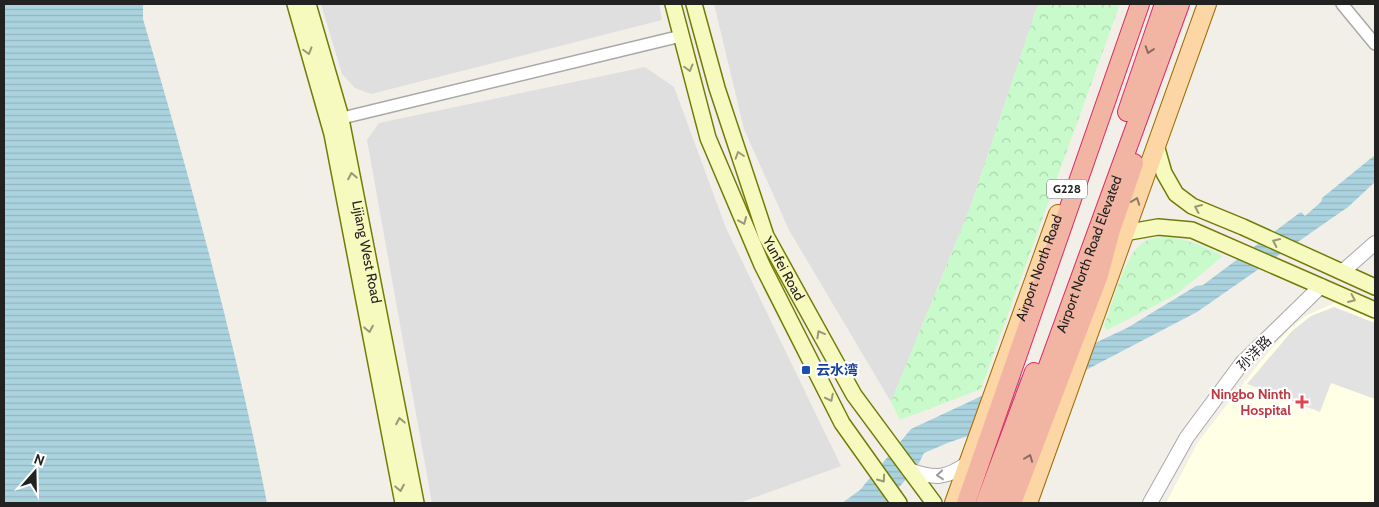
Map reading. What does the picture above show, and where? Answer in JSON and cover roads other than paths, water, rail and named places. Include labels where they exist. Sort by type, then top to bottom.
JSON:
[{"type":"highway","points":[[966,503],[1140,4]]},
{"type":"highway","name":"Airport North Road Elevated","points":[[985,503],[1096,202],[1164,4]]},
{"type":"highway","name":"Airport North Road Elevated","points":[[998,503],[1180,4]]},
{"type":"highway","points":[[1012,503],[1098,275],[1111,230],[1189,4]]},
{"type":"main road","points":[[295,4],[334,120],[403,503]]},
{"type":"main road","name":"Lijiang West Road","points":[[308,4],[416,503]]},
{"type":"main road","name":"Yunfei Road","points":[[674,4],[708,138],[762,265],[842,423],[899,503]]},
{"type":"main road","name":"Yunfei Road","points":[[694,4],[717,88],[766,236],[854,395],[934,503]]},
{"type":"main road","name":"Airport North Road","points":[[954,503],[1134,4]]},
{"type":"main road","points":[[1028,503],[1207,4]]},
{"type":"main road","points":[[1156,145],[1164,173],[1176,194],[1192,206],[1375,287]]},
{"type":"main road","points":[[1124,233],[1158,227],[1192,230],[1375,310]]},
{"type":"street","points":[[1342,4],[1375,44]]},
{"type":"street","points":[[334,120],[681,36]]},
{"type":"street","points":[[1342,272],[1375,243]]},
{"type":"street","name":"孙洋路","points":[[1150,503],[1187,437],[1242,364],[1321,286]]},
{"type":"street","points":[[909,469],[926,476],[937,476],[953,474],[968,463]]},
{"type":"water","points":[[4,4],[143,4],[143,19],[178,139],[226,320],[267,503],[4,503]]},
{"type":"water","points":[[1375,155],[1375,182],[1348,207],[1197,312],[1086,370],[1001,425],[924,453],[917,467],[885,503],[842,503],[860,490],[911,429],[1127,328],[1196,286],[1203,285],[1301,212],[1305,216],[1321,202],[1322,198]]},
{"type":"place","name":"云水湾","points":[[806,370]]},
{"type":"place","name":"Ningbo Ninth Hospital","points":[[1302,402]]}]
